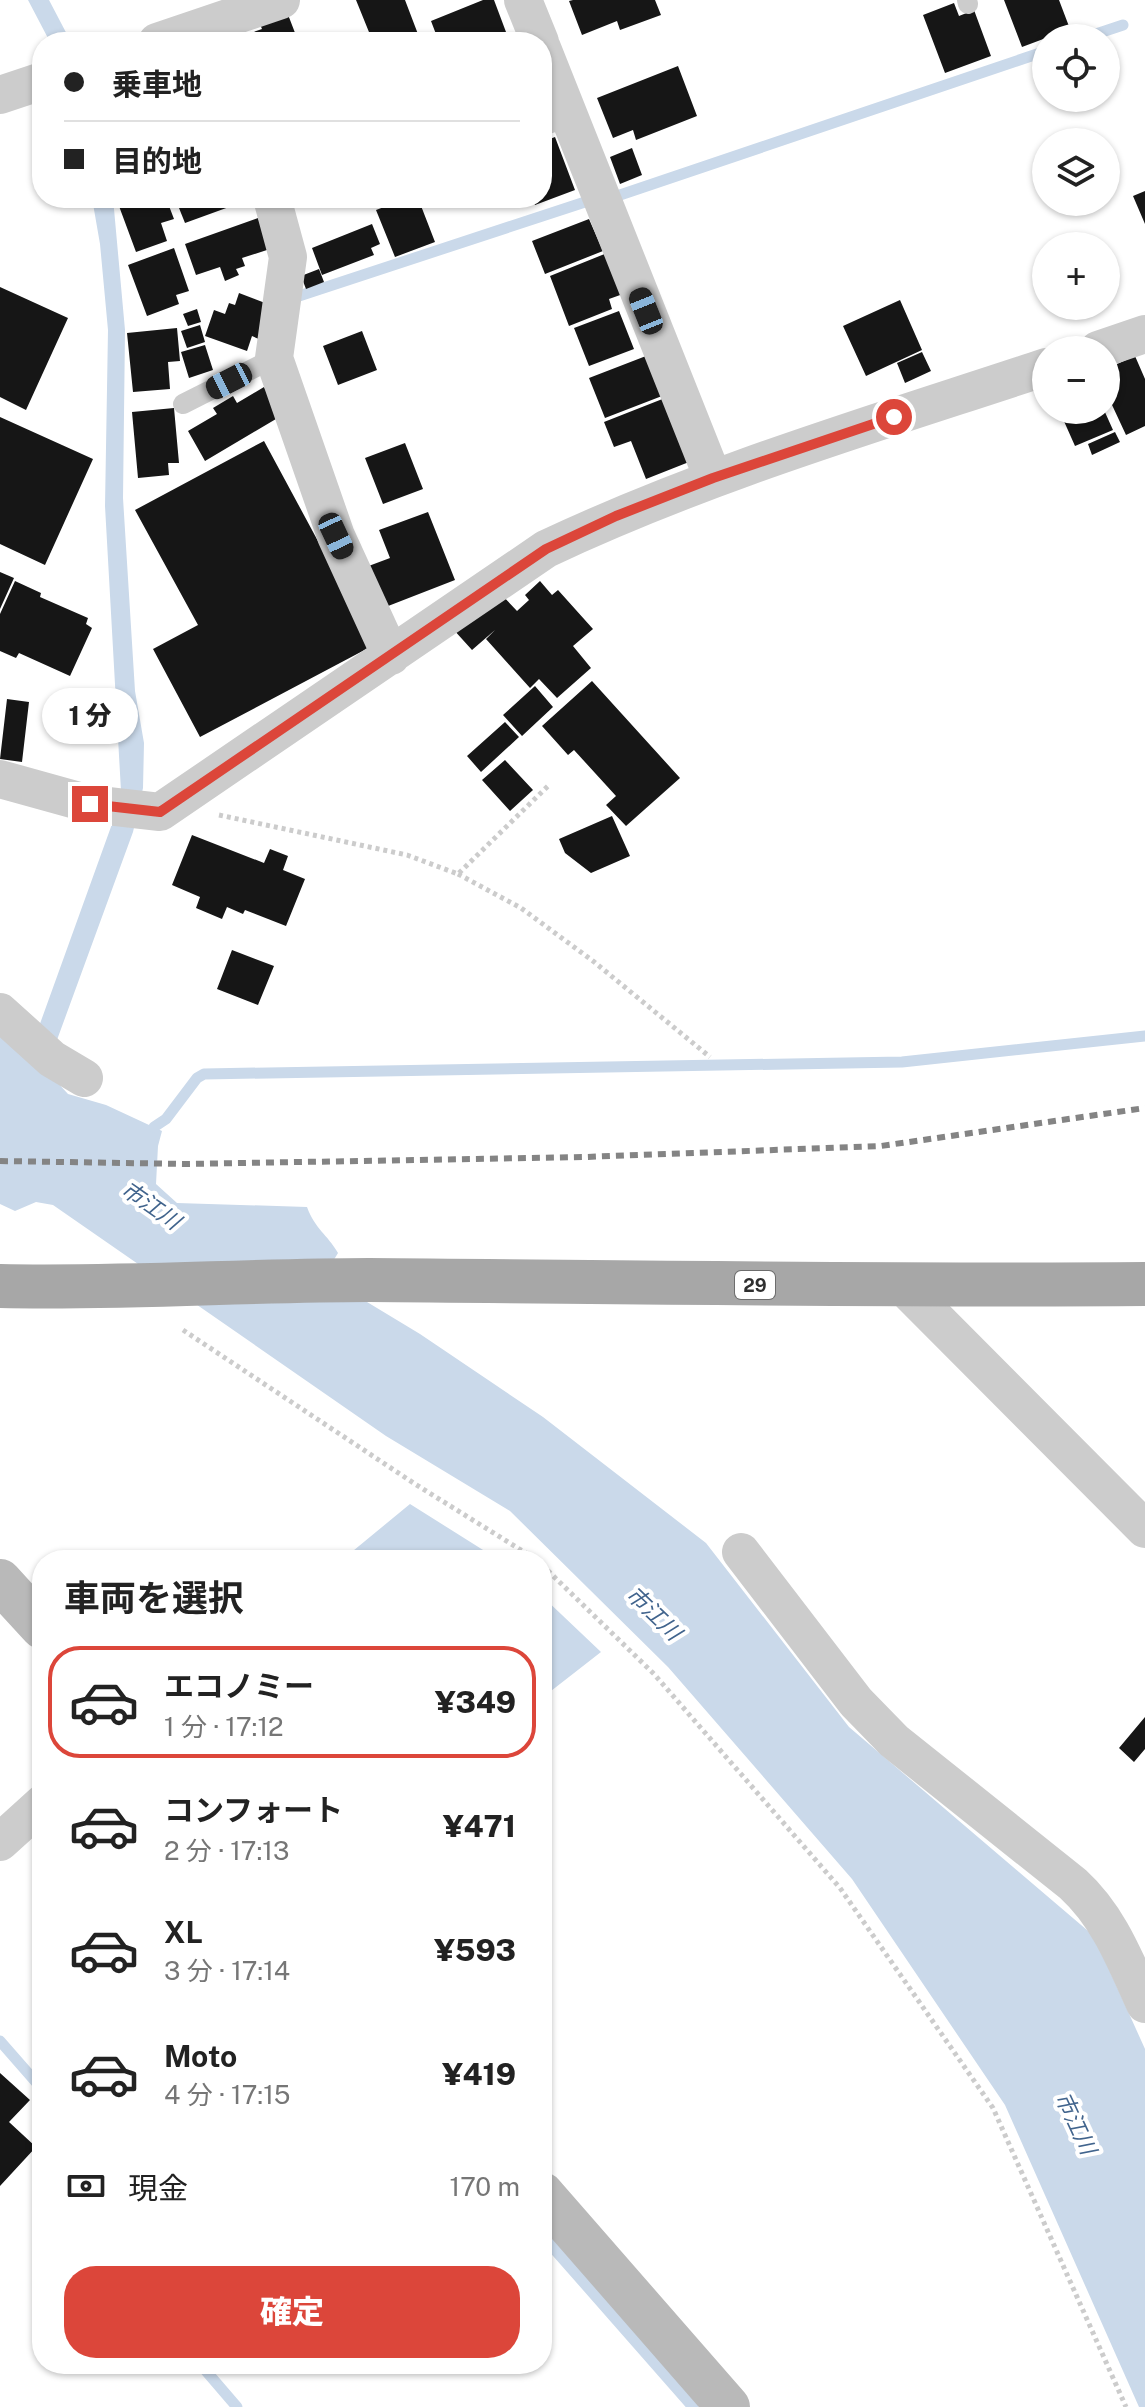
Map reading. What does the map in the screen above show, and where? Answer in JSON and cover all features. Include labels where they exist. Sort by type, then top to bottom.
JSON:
[{"type":"main road","name":"29","points":[[0,1286],[92,1288],[365,1280],[903,1286],[1145,1284]]},
{"type":"street","points":[[185,32],[281,0]]},
{"type":"street","points":[[523,0],[536,32]]},
{"type":"street","points":[[0,95],[32,84]]},
{"type":"street","points":[[552,100],[556,121],[713,478]]},
{"type":"street","points":[[275,208],[288,257],[274,358],[336,536],[391,656]]},
{"type":"street","points":[[1120,343],[1145,334]]},
{"type":"street","points":[[0,779],[141,807],[391,656],[546,549],[616,516],[713,478],[1032,372]]},
{"type":"street","points":[[12,1023],[68,1068]]},
{"type":"street","points":[[903,1286],[1145,1529]]},
{"type":"street","points":[[741,1552],[856,1702],[894,1741],[1094,1903],[1115,1936],[1145,2004]]},
{"type":"street","points":[[0,1581],[32,1616]]},
{"type":"street","points":[[0,1842],[32,1813]]},
{"type":"street","points":[[552,2205],[728,2407]]},
{"type":"lane","points":[[183,404],[274,358]]},
{"type":"path","points":[[458,874],[548,786]]},
{"type":"path","points":[[141,807],[407,855],[458,874],[521,908],[593,961],[710,1057]]},
{"type":"path","points":[[183,1330],[415,1484],[521,1550]]},
{"type":"path","points":[[552,1575],[654,1674],[840,1888],[993,2108],[1126,2407]]},
{"type":"water","points":[[28,0],[49,0],[66,32],[45,32]]},
{"type":"water","name":"市江川","points":[[94,208],[114,208],[125,330],[123,498],[135,691],[144,743],[143,788],[133,832],[46,1070],[68,1094],[106,1105],[162,1131],[156,1184],[177,1203],[307,1207],[338,1253],[324,1276],[420,1334],[543,1417],[706,1543],[849,1727],[1094,1936],[1145,2049],[1145,2407],[1139,2407],[1005,2105],[852,1879],[668,1667],[510,1511],[386,1436],[53,1205],[36,1202],[15,1211],[0,1204],[0,1026],[37,1032],[121,791],[105,506],[108,330]]},
{"type":"water","points":[[410,1504],[483,1550],[354,1550]]},
{"type":"water","points":[[552,1605],[601,1652],[552,1690]]},
{"type":"building","points":[[356,0],[405,0],[417,32],[369,32]]},
{"type":"building","points":[[483,0],[494,0],[506,32],[435,32],[431,21]]},
{"type":"building","points":[[655,0],[661,15],[620,30],[617,21],[582,35],[569,1]]},
{"type":"building","points":[[1004,0],[1059,0],[1068,24],[1032,24],[1032,43],[1022,47]]},
{"type":"building","points":[[954,3],[959,16],[974,10],[991,56],[945,73],[923,15]]},
{"type":"building","points":[[287,12],[295,32],[254,32],[262,29],[259,22]]},
{"type":"building","points":[[678,66],[697,116],[636,140],[633,130],[613,138],[597,98]]},
{"type":"building","points":[[555,137],[575,190],[552,199],[552,138]]},
{"type":"building","points":[[632,148],[642,175],[620,184],[610,157]]},
{"type":"building","points":[[1145,191],[1145,224],[1133,196]]},
{"type":"building","points":[[120,208],[170,208],[174,219],[161,223],[167,241],[136,252]]},
{"type":"building","points":[[179,208],[226,208],[185,223]]},
{"type":"building","points":[[422,208],[435,242],[395,257],[376,210]]},
{"type":"building","points":[[258,218],[270,249],[242,258],[245,266],[236,269],[239,275],[225,281],[220,267],[196,275],[185,244]]},
{"type":"building","points":[[589,219],[603,251],[545,274],[532,241]]},
{"type":"building","points":[[372,224],[380,244],[371,248],[374,255],[322,275],[312,248]]},
{"type":"building","points":[[174,248],[189,291],[176,295],[179,304],[147,316],[128,265]]},
{"type":"building","points":[[607,253],[623,294],[609,299],[612,309],[569,326],[550,276]]},
{"type":"building","points":[[319,269],[324,282],[306,289],[301,276]]},
{"type":"building","points":[[0,287],[68,318],[26,410],[0,397]]},
{"type":"building","points":[[239,293],[273,306],[261,340],[252,336],[247,351],[205,336],[214,310],[225,314],[229,303],[235,305]]},
{"type":"building","points":[[900,300],[922,350],[866,376],[843,326]]},
{"type":"building","points":[[197,309],[201,322],[188,326],[183,314]]},
{"type":"building","points":[[619,311],[634,349],[589,366],[574,328]]},
{"type":"building","points":[[200,325],[205,342],[187,348],[181,331]]},
{"type":"building","points":[[177,328],[180,361],[168,362],[170,389],[133,392],[127,333]]},
{"type":"building","points":[[362,331],[377,370],[338,385],[323,346]]},
{"type":"building","points":[[205,345],[213,370],[189,378],[181,352]]},
{"type":"building","points":[[922,352],[931,371],[905,383],[897,363]]},
{"type":"building","points":[[646,356],[662,396],[605,418],[589,378]]},
{"type":"building","points":[[1135,356],[1145,379],[1145,426],[1126,435],[1120,422],[1120,363]]},
{"type":"building","points":[[264,387],[281,416],[205,461],[188,431],[217,414],[213,408],[233,396],[237,403]]},
{"type":"building","points":[[665,398],[689,462],[646,479],[631,441],[614,447],[604,422]]},
{"type":"building","points":[[174,408],[179,463],[168,463],[169,475],[138,478],[132,412]]},
{"type":"building","points":[[0,417],[93,459],[45,565],[0,544]]},
{"type":"building","points":[[1065,424],[1110,424],[1113,430],[1075,446]]},
{"type":"building","points":[[1115,432],[1120,442],[1092,455],[1088,444]]},
{"type":"building","points":[[264,441],[374,645],[200,737],[153,649],[198,625],[135,510]]},
{"type":"building","points":[[405,443],[423,489],[383,504],[365,458]]},
{"type":"building","points":[[428,512],[455,580],[383,608],[366,567],[390,558],[379,530]]},
{"type":"building","points":[[0,572],[14,578],[0,609]]},
{"type":"building","points":[[15,581],[41,593],[40,597],[88,618],[86,624],[92,628],[70,676],[19,653],[16,658],[0,651],[0,614]]},
{"type":"building","points":[[540,581],[552,595],[558,590],[593,629],[573,646],[591,668],[557,698],[539,679],[530,688],[486,639],[495,630],[472,650],[453,629],[500,593],[517,611],[529,600],[525,595]]},
{"type":"building","points":[[592,681],[680,778],[626,826],[606,805],[616,796],[574,750],[568,755],[542,726]]},
{"type":"building","points":[[535,686],[553,707],[522,736],[503,715]]},
{"type":"building","points":[[7,699],[29,702],[22,762],[0,759]]},
{"type":"building","points":[[505,722],[519,737],[481,772],[467,756]]},
{"type":"building","points":[[505,760],[533,790],[510,811],[482,780]]},
{"type":"building","points":[[612,816],[630,856],[591,873],[565,853],[559,839]]},
{"type":"building","points":[[192,835],[264,863],[270,849],[288,856],[283,870],[305,879],[286,926],[245,910],[243,914],[227,907],[222,919],[196,908],[200,897],[172,885]]},
{"type":"building","points":[[232,950],[274,966],[258,1005],[217,989]]},
{"type":"building","points":[[1145,1717],[1145,1749],[1134,1762],[1119,1748]]},
{"type":"building","points":[[0,2073],[30,2100],[9,2122],[32,2143],[32,2151],[0,2186]]},
{"type":"waterway","points":[[620,195],[1032,56]]},
{"type":"waterway","points":[[299,296],[585,202]]},
{"type":"waterway","points":[[154,1127],[166,1119],[197,1078],[204,1074],[902,1062],[1145,1036]]},
{"type":"waterway","points":[[0,2041],[32,2078]]},
{"type":"waterway","points":[[552,2246],[693,2407]]},
{"type":"waterway","points":[[209,2374],[237,2407]]},
{"type":"railway","points":[[0,1161],[187,1164],[585,1157],[881,1146],[1145,1108]]},
{"type":"route","points":[[90,804],[160,812],[546,549],[616,516],[713,478],[894,417]]}]
